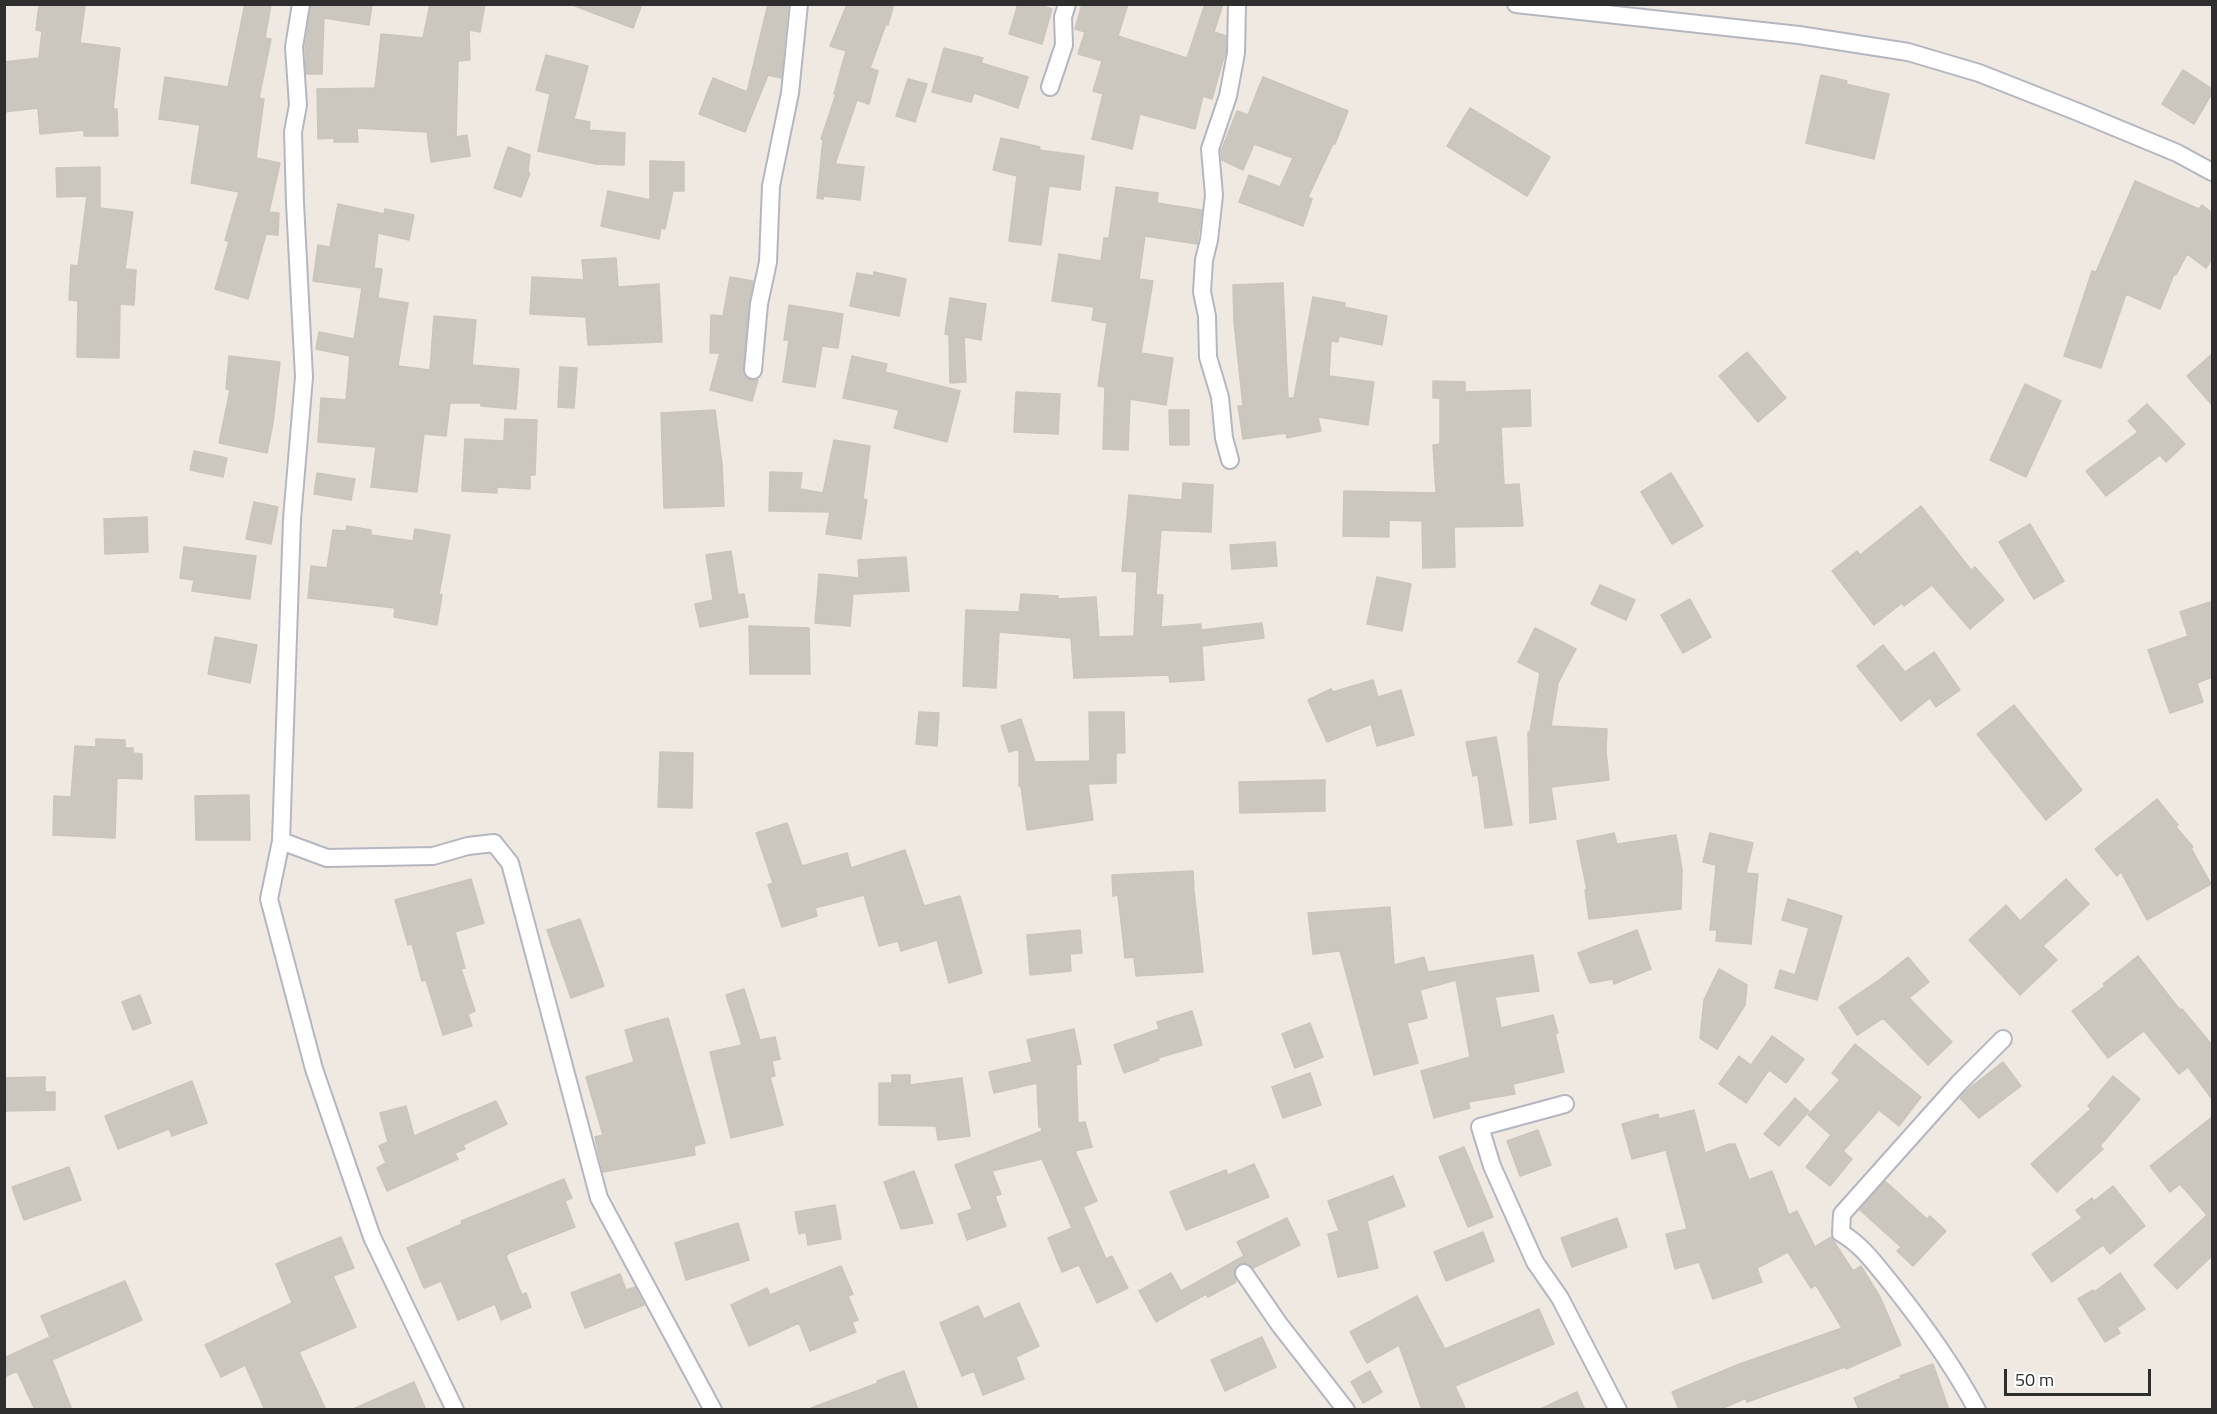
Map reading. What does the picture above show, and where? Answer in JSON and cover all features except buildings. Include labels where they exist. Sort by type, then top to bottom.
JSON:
[{"type":"street","points":[[301,4],[294,47],[298,105],[293,132],[304,377],[291,519],[281,841],[269,899],[314,1069],[372,1237],[455,1410]]},
{"type":"street","points":[[753,370],[759,304],[768,262],[771,186],[790,93],[800,4]]},
{"type":"street","points":[[1050,87],[1064,45],[1063,17],[1067,4]]},
{"type":"street","points":[[1230,460],[1219,410],[1220,397],[1208,357],[1207,316],[1202,292],[1204,260],[1209,240],[1214,195],[1210,149],[1228,96],[1236,53],[1238,4]]},
{"type":"street","points":[[1516,4],[1799,35],[1908,52],[1980,74],[2078,112],[2177,153],[2212,172]]},
{"type":"street","points":[[281,841],[327,858],[433,856],[468,846],[494,843],[510,863],[600,1198],[713,1410]]},
{"type":"street","points":[[1977,1410],[1936,1345],[1901,1296],[1866,1252],[1852,1239],[1841,1233],[1842,1214],[1959,1083],[2003,1039]]},
{"type":"street","points":[[1565,1104],[1480,1127],[1492,1166],[1534,1262],[1560,1298],[1618,1410]]},
{"type":"street","points":[[1244,1273],[1279,1324],[1346,1410]]}]
